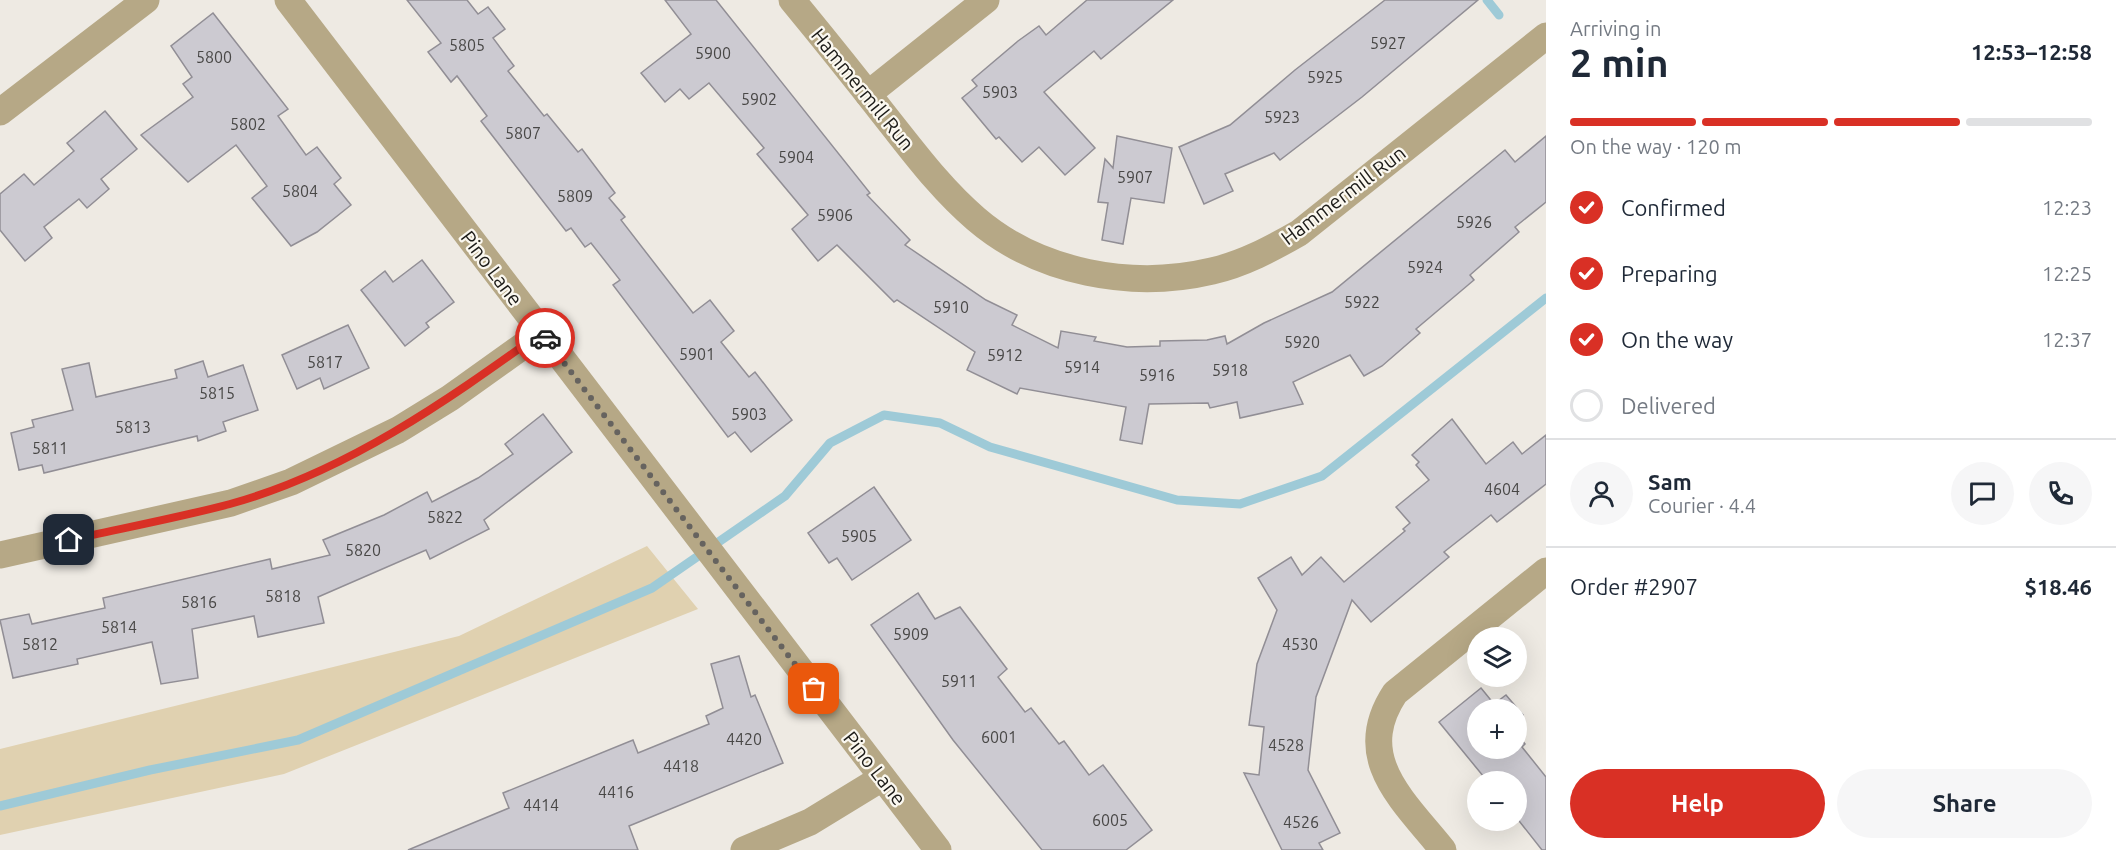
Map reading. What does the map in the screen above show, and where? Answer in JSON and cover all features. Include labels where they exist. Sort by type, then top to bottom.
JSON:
[{"type":"street","points":[[0,112],[146,0]]},
{"type":"street","name":"Pino Lane","points":[[288,0],[938,850]]},
{"type":"street","name":"Hammermill Run","points":[[792,0],[950,196],[978,221],[1013,244],[1044,259],[1080,271],[1121,278],[1184,277],[1240,263],[1299,233],[1546,36]]},
{"type":"street","points":[[868,94],[986,0]]},
{"type":"street","points":[[0,555],[231,503],[291,482],[398,430],[450,398],[541,333]]},
{"type":"street","points":[[1437,848],[1385,775],[1378,754],[1378,729],[1384,710],[1395,693],[1546,571]]},
{"type":"street","points":[[744,850],[810,822],[882,778]]},
{"type":"shaded area","points":[[647,546],[698,609],[284,774],[0,835],[0,749],[459,636]]},
{"type":"building","points":[[407,0],[467,0],[478,14],[488,7],[505,29],[493,38],[514,66],[508,71],[544,116],[547,114],[578,152],[582,149],[615,193],[609,198],[625,217],[621,220],[693,313],[710,300],[734,331],[721,342],[749,377],[755,372],[792,420],[751,452],[735,432],[728,437],[613,285],[620,280],[591,243],[585,247],[571,228],[566,231],[481,121],[487,116],[457,76],[451,82],[428,52],[441,43]]},
{"type":"building","points":[[665,0],[716,0],[870,193],[867,195],[910,240],[905,245],[986,300],[1017,315],[1012,325],[1058,348],[1061,331],[1096,337],[1094,341],[1127,347],[1160,346],[1160,341],[1207,340],[1225,336],[1227,344],[1264,323],[1332,292],[1505,150],[1515,162],[1546,136],[1546,202],[1515,227],[1519,232],[1470,275],[1474,280],[1416,329],[1420,333],[1382,366],[1364,376],[1350,355],[1293,382],[1303,404],[1240,418],[1237,402],[1210,408],[1208,403],[1149,404],[1142,444],[1120,440],[1126,407],[1020,388],[1017,394],[967,370],[975,352],[897,300],[894,302],[837,245],[818,261],[792,229],[808,215],[757,154],[764,148],[709,83],[689,99],[680,89],[665,102],[641,73],[691,34]]},
{"type":"building","points":[[1087,0],[1173,0],[1101,59],[1094,51],[1044,92],[1095,148],[1065,175],[1039,147],[1022,162],[999,137],[996,139],[962,98],[977,86],[972,80],[1018,41],[1039,26],[1046,35]]},
{"type":"building","points":[[1385,0],[1478,0],[1362,97],[1280,160],[1274,153],[1225,174],[1233,191],[1204,204],[1179,147],[1230,125],[1295,70]]},
{"type":"building","points":[[213,13],[288,109],[278,116],[306,155],[317,147],[341,178],[334,184],[351,205],[317,232],[291,246],[252,198],[267,186],[236,145],[188,182],[141,135],[193,97],[183,84],[192,77],[171,46]]},
{"type":"building","points":[[105,111],[137,149],[101,179],[109,189],[87,208],[79,199],[44,227],[52,238],[25,261],[0,230],[0,194],[24,174],[34,185],[74,151],[67,143]]},
{"type":"building","points":[[1117,136],[1172,148],[1164,203],[1131,198],[1123,244],[1102,240],[1108,203],[1098,202],[1105,159],[1113,168]]},
{"type":"building","points":[[422,260],[454,302],[426,323],[429,327],[405,346],[361,290],[385,271],[393,282]]},
{"type":"building","points":[[348,325],[369,368],[324,389],[320,378],[297,389],[282,355]]},
{"type":"building","points":[[203,361],[208,377],[243,365],[258,410],[223,422],[226,431],[198,441],[197,436],[44,473],[42,465],[19,470],[11,433],[34,427],[32,420],[73,410],[62,369],[89,363],[96,397],[177,378],[175,370]]},
{"type":"building","points":[[543,414],[572,452],[484,520],[489,529],[430,559],[426,550],[318,597],[324,623],[258,637],[254,616],[192,629],[198,678],[161,684],[152,642],[77,659],[78,664],[13,678],[0,620],[29,614],[32,624],[105,608],[103,598],[270,559],[272,569],[330,555],[323,540],[384,515],[427,492],[432,502],[478,478],[513,454],[505,444]]},
{"type":"building","points":[[1452,419],[1486,464],[1513,442],[1522,454],[1546,435],[1546,484],[1497,522],[1491,515],[1444,552],[1449,557],[1371,622],[1352,600],[1316,697],[1308,770],[1340,833],[1319,843],[1323,850],[1282,850],[1244,773],[1259,775],[1264,727],[1249,725],[1257,664],[1277,610],[1258,578],[1291,557],[1302,575],[1321,557],[1344,582],[1405,531],[1403,529],[1410,523],[1396,507],[1429,480],[1416,465],[1419,462],[1412,455]]},
{"type":"building","points":[[874,487],[911,540],[852,580],[837,558],[829,563],[808,533]]},
{"type":"building","points":[[918,593],[935,619],[960,607],[1007,669],[998,677],[1025,712],[1031,708],[1059,744],[1064,741],[1089,775],[1103,765],[1152,830],[1126,850],[1042,850],[953,740],[871,625]]},
{"type":"building","points":[[739,656],[751,697],[755,695],[783,763],[629,826],[638,850],[408,850],[509,808],[503,793],[633,740],[638,753],[709,724],[706,716],[723,708],[711,664]]},
{"type":"building","points":[[1481,688],[1490,699],[1467,699]]},
{"type":"building","points":[[1467,699],[1467,756],[1439,722]]},
{"type":"building","points":[[1527,753],[1546,777],[1546,850],[1542,850],[1527,831],[1527,771],[1479,771],[1469,759],[1527,759]]},
{"type":"waterway","points":[[1487,0],[1499,15]]},
{"type":"waterway","points":[[0,806],[150,770],[298,740],[652,588],[785,496],[830,443],[884,415],[940,423],[990,447],[1177,500],[1240,504],[1322,476],[1546,298]]},
{"type":"way so far","points":[[545,338],[814,689]]},
{"type":"route","points":[[69,540],[231,503],[291,482],[345,458],[398,430],[450,398],[541,333],[545,338]]}]
